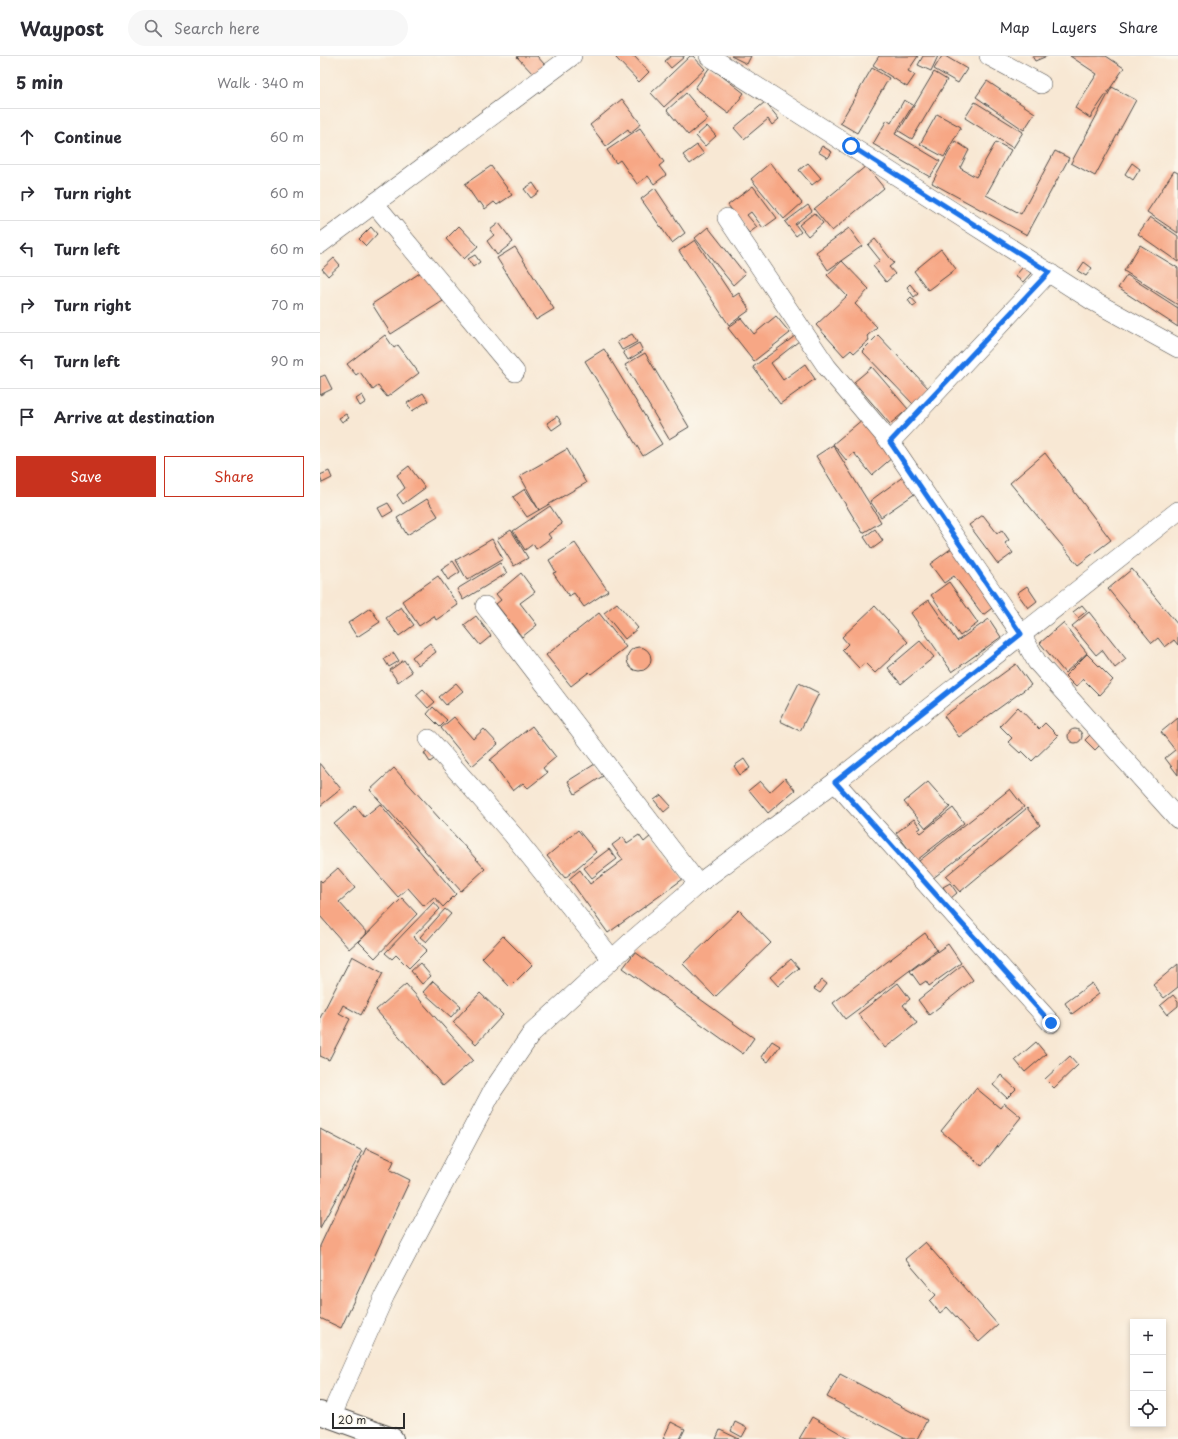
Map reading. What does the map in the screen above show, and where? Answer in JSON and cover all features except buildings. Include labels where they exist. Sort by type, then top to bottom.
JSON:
[{"type":"highway","points":[[325,1415],[392,1439]]},
{"type":"street","points":[[320,244],[572,56]]},
{"type":"street","points":[[709,56],[1093,301],[1178,348]]},
{"type":"street","points":[[989,56],[1041,84]]},
{"type":"street","points":[[374,204],[515,372]]},
{"type":"street","points":[[727,218],[828,367],[890,442],[1021,634],[1038,662],[1178,819]]},
{"type":"street","points":[[890,442],[1049,272]]},
{"type":"street","points":[[325,1415],[385,1295],[493,1090],[532,1033],[612,959],[698,884],[835,782],[1178,511]]},
{"type":"street","points":[[485,606],[698,884]]},
{"type":"street","points":[[429,738],[513,835],[612,959]]},
{"type":"street","points":[[835,782],[1051,1023]]},
{"type":"route","points":[[851,146],[1049,272],[890,442],[1021,634],[835,782],[1051,1023]]}]
